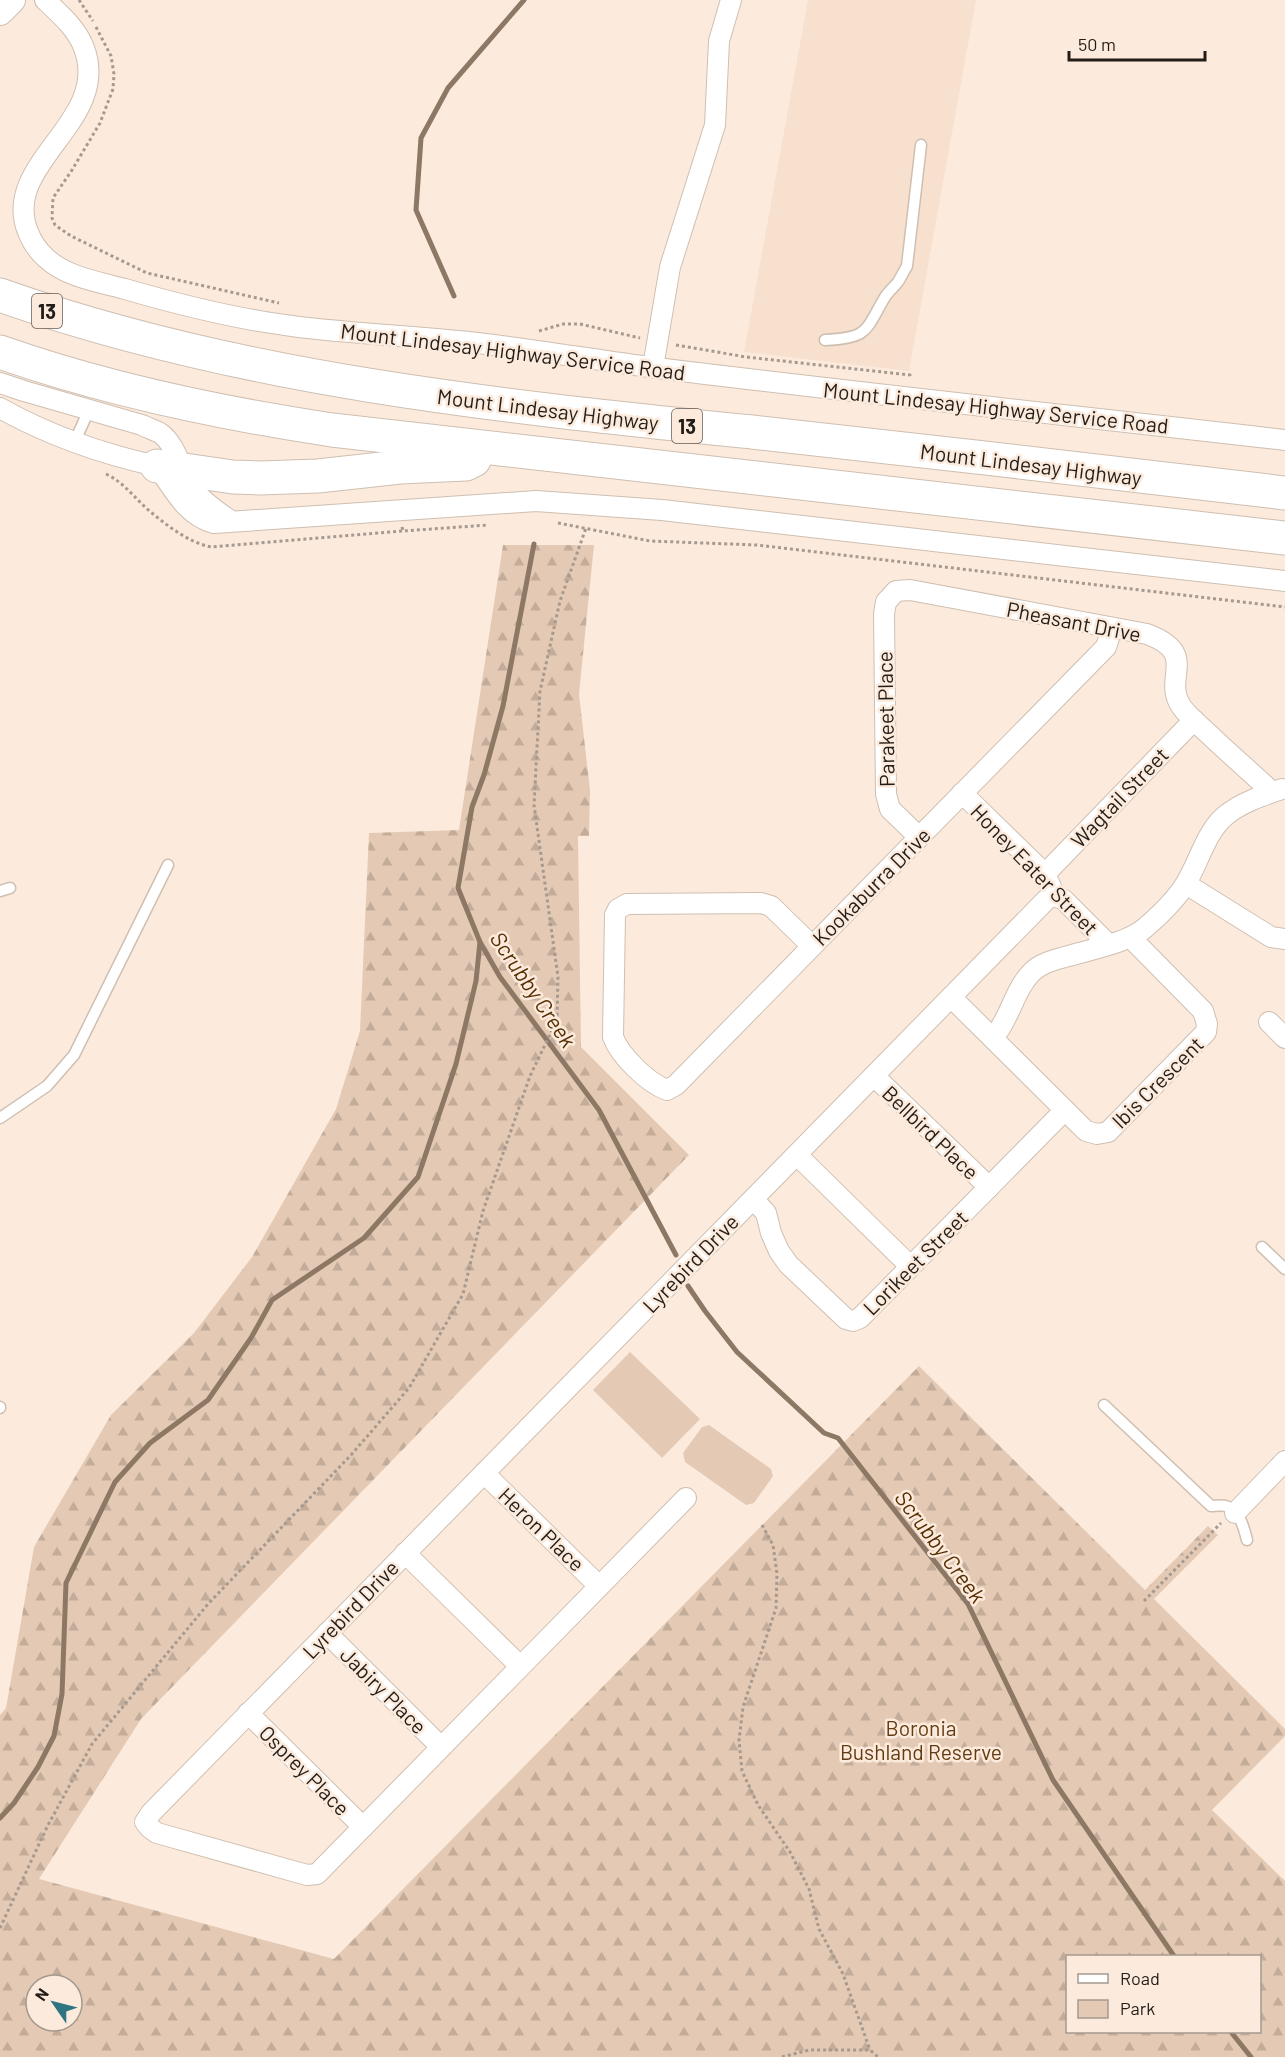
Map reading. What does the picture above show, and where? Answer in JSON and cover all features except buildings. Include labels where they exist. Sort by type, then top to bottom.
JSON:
[{"type":"highway","name":"Mount Lindesay Highway","points":[[0,295],[94,325],[203,353],[306,375],[395,389],[677,425],[1285,493]]},
{"type":"highway","name":"Mount Lindesay Highway","points":[[0,352],[114,387],[221,413],[332,430],[1285,538]]},
{"type":"highway","points":[[170,468],[260,478],[318,476],[400,467],[465,464],[498,450]]},
{"type":"street","points":[[0,12],[12,0]]},
{"type":"street","name":"Mount Lindesay Highway Service Road","points":[[45,0],[78,36],[85,51],[89,77],[82,103],[36,172],[24,198],[23,210],[30,236],[44,257],[54,265],[85,278],[213,312],[291,326],[491,345],[652,367],[1285,440]]},
{"type":"street","points":[[652,367],[670,267],[715,125],[719,41],[730,0]]},
{"type":"street","points":[[0,383],[142,425],[160,434],[171,446],[170,468]]},
{"type":"street","points":[[0,408],[74,443],[170,468],[202,499],[231,521],[400,512],[536,501],[580,503],[662,510],[1285,581]]},
{"type":"street","name":"Pheasant Drive","points":[[896,591],[910,590],[1147,634],[1163,640],[1174,651],[1179,704],[1194,720],[1279,790]]},
{"type":"street","name":"Parakeet Place","points":[[896,591],[886,602],[884,614],[886,794],[890,808],[919,837]]},
{"type":"street","name":"Kookaburra Drive","points":[[812,946],[771,906],[761,903],[627,904],[622,906],[615,915],[613,1037],[617,1048],[655,1086],[667,1090],[676,1085],[1106,647],[1110,628]]},
{"type":"street","name":"Wagtail Street","points":[[1045,874],[1194,720]]},
{"type":"street","points":[[993,1038],[1002,1028],[1032,971],[1047,962],[1131,938],[1144,929],[1171,904],[1186,884],[1214,828],[1224,817],[1233,810],[1279,790]]},
{"type":"street","name":"Honey Eater Street","points":[[962,793],[1045,874],[1055,896],[1064,900],[1108,944]]},
{"type":"street","points":[[1186,884],[1271,937],[1285,939]]},
{"type":"street","name":"Lyrebird Drive","points":[[686,1498],[317,1874],[312,1875],[157,1833],[145,1822],[151,1813],[248,1713],[1047,899],[1055,896]]},
{"type":"street","name":"Ibis Crescent","points":[[1065,1110],[1086,1131],[1097,1134],[1108,1132],[1206,1032],[1207,1023],[1203,1011],[1131,938]]},
{"type":"street","points":[[951,997],[1065,1110]]},
{"type":"street","points":[[1269,1023],[1285,1038]]},
{"type":"street","name":"Bellbird Place","points":[[874,1076],[989,1187]]},
{"type":"street","name":"Lorikeet Street","points":[[753,1199],[766,1213],[771,1233],[788,1264],[846,1319],[854,1321],[860,1318],[1065,1110]]},
{"type":"street","points":[[796,1155],[910,1266]]},
{"type":"street","points":[[1235,1513],[1285,1461]]},
{"type":"street","name":"Heron Place","points":[[484,1473],[599,1586]]},
{"type":"street","points":[[405,1553],[520,1666]]},
{"type":"street","name":"Jabiry Place","points":[[327,1633],[441,1747]]},
{"type":"street","name":"Osprey Place","points":[[248,1713],[363,1827]]},
{"type":"lane","points":[[825,340],[850,339],[864,331],[907,266],[921,145]]},
{"type":"lane","points":[[74,443],[90,410]]},
{"type":"lane","points":[[0,1118],[46,1086],[74,1055],[168,865]]},
{"type":"lane","points":[[1262,1247],[1285,1269]]},
{"type":"lane","points":[[1104,1405],[1211,1506],[1226,1506],[1235,1513],[1243,1524],[1247,1540]]},
{"type":"path","points":[[102,250],[147,273],[288,305]]},
{"type":"path","points":[[531,332],[548,330],[563,324],[580,324],[657,342],[746,357],[910,375],[921,399]]},
{"type":"path","points":[[0,1928],[47,1827],[92,1744],[208,1604],[351,1455],[409,1388],[463,1294],[483,1211],[530,1076],[557,1020],[558,977],[534,805],[540,691],[560,601],[586,528],[651,541],[757,545],[1285,607]]},
{"type":"path","points":[[1144,1600],[1220,1524],[1235,1513]]},
{"type":"path","points":[[762,1525],[773,1545],[777,1574],[776,1608],[743,1707],[739,1740],[742,1771],[758,1804],[790,1852],[810,1889],[819,1929],[843,1974],[870,2050],[878,2057]]},
{"type":"path","points":[[782,2057],[808,2050],[870,2050]]},
{"type":"shaded area","points":[[808,0],[976,0],[909,371],[744,352]]},
{"type":"green space","name":"Boronia Bushland Reserve","points":[[503,545],[594,545],[579,694],[590,790],[589,836],[578,836],[581,1047],[689,1155],[141,1719],[39,1879],[334,1959],[919,1366],[1145,1590],[1208,1526],[1218,1535],[1154,1599],[1285,1729],[1285,1736],[1212,1810],[1285,1881],[1285,2057],[0,2057],[0,1715],[6,1708],[34,1547],[111,1415],[194,1333],[252,1257],[336,1109],[360,1031],[369,833],[459,830]]},
{"type":"green space","points":[[630,1352],[700,1419],[662,1458],[593,1390]]},
{"type":"green space","points":[[709,1425],[771,1469],[773,1476],[754,1503],[746,1505],[685,1462],[683,1453],[702,1427]]},
{"type":"waterway","name":"Scrubby Creek","points":[[454,296],[416,210],[421,138],[448,88],[524,0]]},
{"type":"waterway","name":"Scrubby Creek","points":[[534,544],[503,706],[484,775],[472,807],[458,888],[480,942],[500,977],[599,1110],[676,1255]]},
{"type":"waterway","points":[[0,1818],[14,1803],[38,1767],[54,1736],[62,1694],[66,1583],[115,1482],[150,1443],[208,1400],[251,1338],[272,1300],[364,1238],[418,1177],[456,1064],[476,981],[480,942]]},
{"type":"waterway","name":"Scrubby Creek","points":[[688,1286],[737,1352],[824,1433],[838,1438],[968,1604],[1053,1780],[1173,1955]]},
{"type":"waterway","name":"Scrubby Creek","points":[[1232,2033],[1251,2057]]}]
